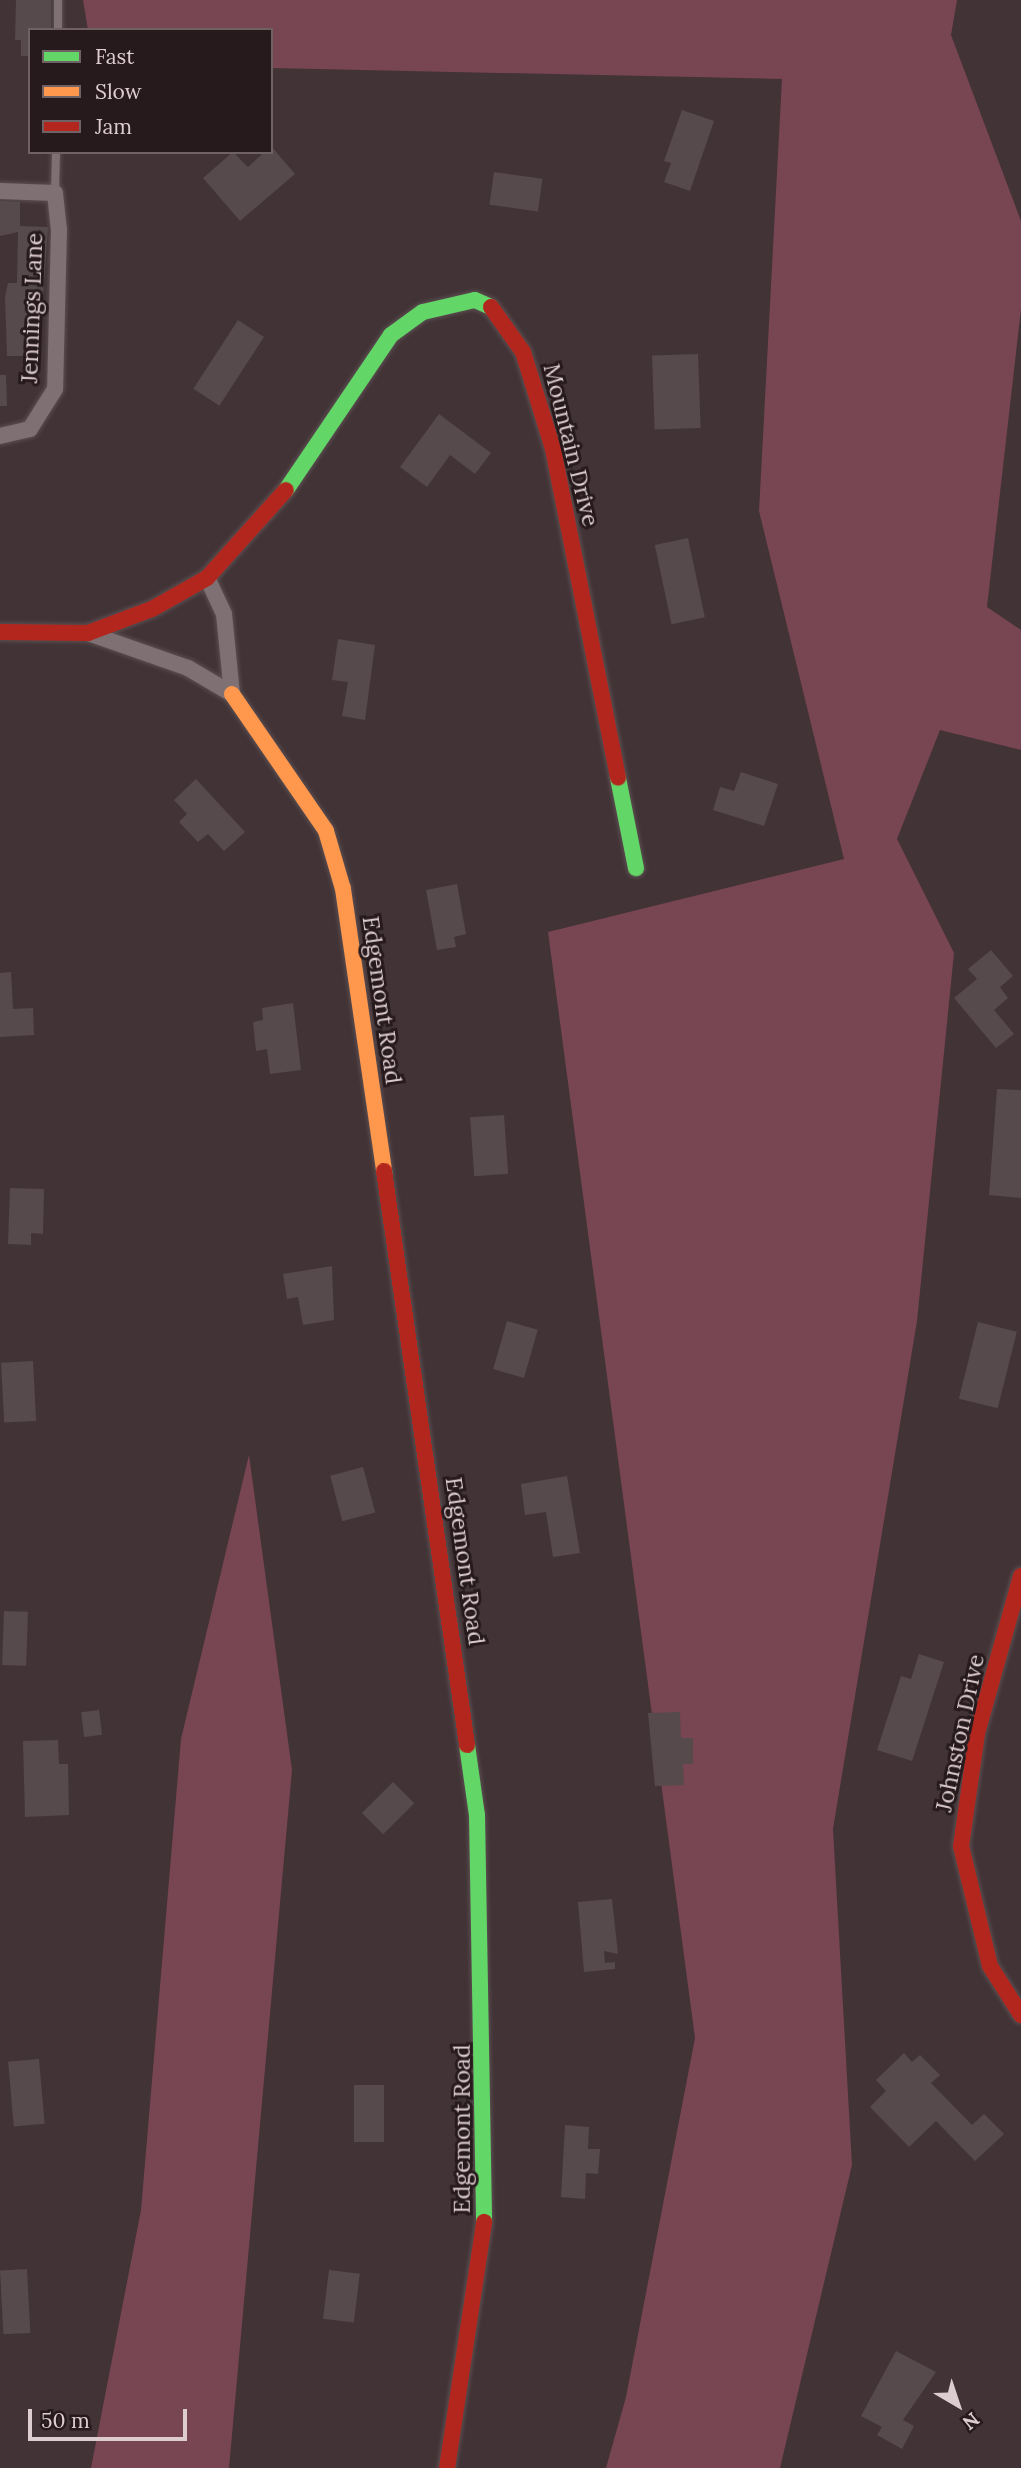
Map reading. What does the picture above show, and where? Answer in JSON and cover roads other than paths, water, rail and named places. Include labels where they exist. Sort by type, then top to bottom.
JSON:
[{"type":"street","points":[[0,191],[55,193]]},
{"type":"street","name":"Jennings Lane","points":[[0,436],[30,429],[55,389],[55,193]]},
{"type":"street","name":"Mountain Drive","points":[[88,633],[152,609],[207,578],[278,502],[391,335],[423,312],[474,300],[489,304],[523,352],[553,449],[636,868]]},
{"type":"street","name":"Edgemont Road","points":[[207,578],[224,614],[232,694]]},
{"type":"street","points":[[0,632],[88,633]]},
{"type":"street","name":"Edgemont Road","points":[[88,633],[188,668],[232,694],[326,831],[343,889],[472,1776],[482,1881],[488,2193],[447,2468]]},
{"type":"street","name":"Johnston Drive","points":[[1021,1576],[978,1734],[961,1846],[990,1966],[1021,2015]]},
{"type":"lane","points":[[58,0],[58,28]]},
{"type":"lane","points":[[55,193],[56,154]]}]
